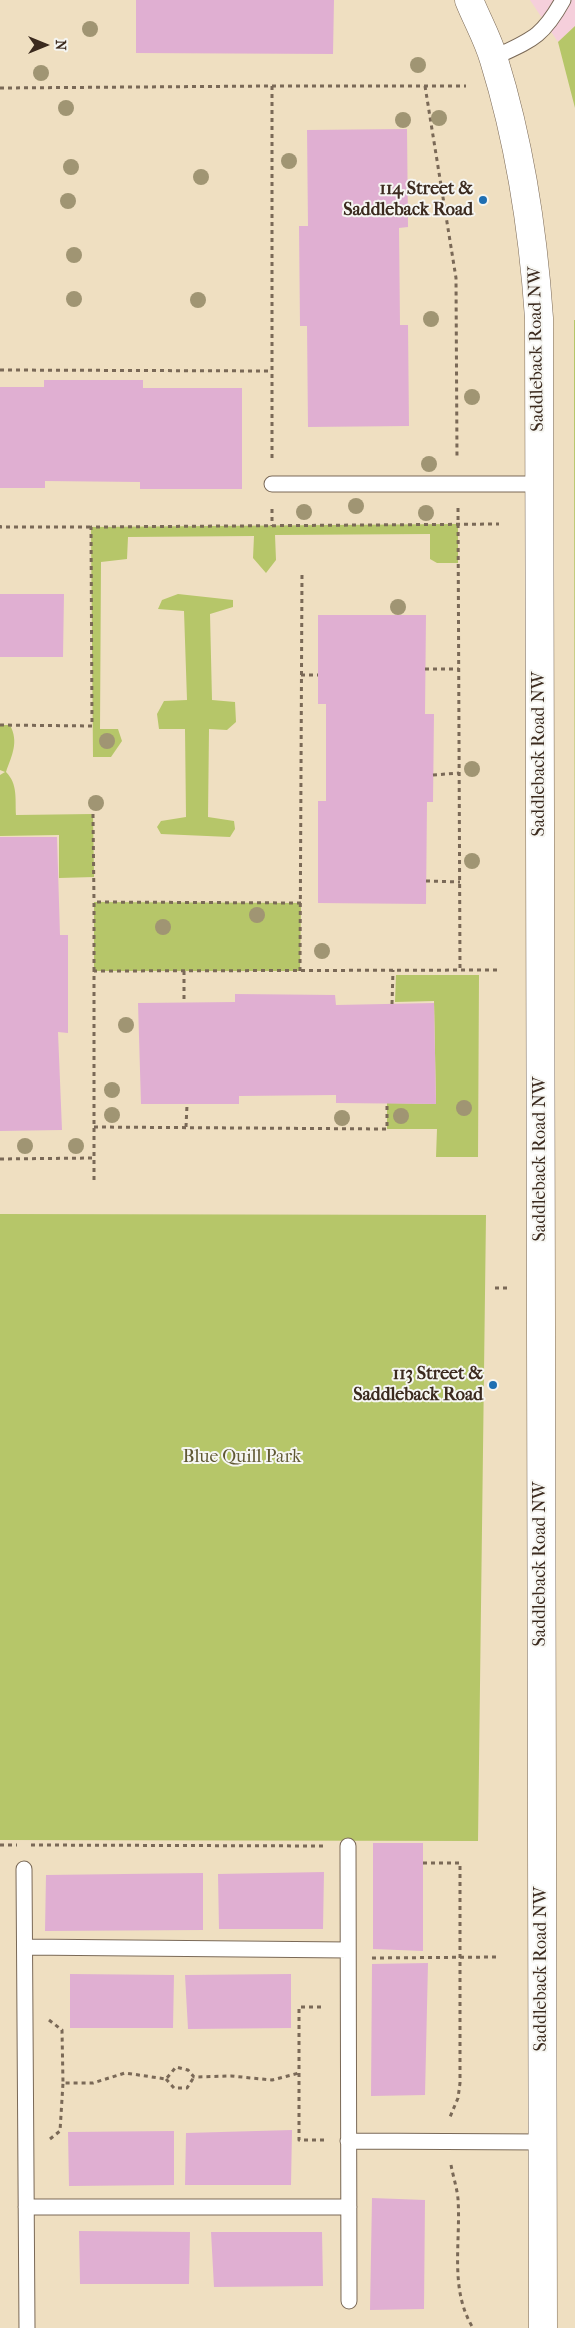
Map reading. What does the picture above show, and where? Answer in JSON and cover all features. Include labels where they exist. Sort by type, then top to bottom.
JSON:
[{"type":"street","name":"Saddleback Road NW","points":[[469,0],[494,58],[513,130],[535,255],[539,318],[543,2328]]},
{"type":"lane","points":[[494,58],[538,36],[553,18],[563,0]]},
{"type":"lane","points":[[272,484],[540,484]]},
{"type":"lane","points":[[348,1846],[349,2302]]},
{"type":"lane","points":[[24,1869],[27,2328]]},
{"type":"lane","points":[[24,1947],[348,1954]]},
{"type":"lane","points":[[348,2141],[543,2142]]},
{"type":"lane","points":[[26,2207],[349,2207]]},
{"type":"path","points":[[272,86],[272,526]]},
{"type":"path","points":[[425,86],[456,278],[460,970]]},
{"type":"path","points":[[0,88],[466,86]]},
{"type":"path","points":[[0,370],[272,371]]},
{"type":"path","points":[[0,525],[0,527],[91,527],[499,524]]},
{"type":"path","points":[[0,725],[92,726],[91,527]]},
{"type":"path","points":[[300,971],[302,573]]},
{"type":"path","points":[[425,669],[459,669]]},
{"type":"path","points":[[301,675],[318,675]]},
{"type":"path","points":[[433,775],[459,774]]},
{"type":"path","points":[[93,814],[94,1180]]},
{"type":"path","points":[[426,881],[460,882]]},
{"type":"path","points":[[94,902],[301,903]]},
{"type":"path","points":[[392,1004],[393,970]]},
{"type":"path","points":[[94,971],[499,970]]},
{"type":"path","points":[[184,971],[184,1001]]},
{"type":"path","points":[[94,1127],[387,1129],[387,1103]]},
{"type":"path","points":[[186,1127],[187,1105]]},
{"type":"path","points":[[0,1159],[94,1158]]},
{"type":"path","points":[[0,1844],[20,1845]]},
{"type":"path","points":[[30,1845],[348,1846]]},
{"type":"path","points":[[423,1863],[460,1863],[460,2083],[458,2098],[448,2123],[447,2142],[458,2198],[456,2265],[465,2315],[473,2328]]},
{"type":"path","points":[[348,1954],[460,1958],[497,1957]]},
{"type":"path","points":[[25,2002],[62,2030],[63,2083],[60,2132],[26,2154]]},
{"type":"path","points":[[348,2006],[299,2007],[298,2140],[348,2141]]},
{"type":"path","points":[[166,2079],[176,2067],[188,2070],[194,2076],[231,2076],[272,2080],[299,2073]]},
{"type":"path","points":[[63,2083],[93,2083],[125,2073],[166,2079],[174,2088],[187,2088],[194,2076]]},
{"type":"shaded area","points":[[530,0],[575,0],[575,26],[558,42]]},
{"type":"green space","points":[[575,26],[575,108],[558,42]]},
{"type":"green space","points":[[575,320],[575,1123],[574,400]]},
{"type":"green space","points":[[458,524],[458,563],[437,563],[430,559],[430,534],[275,535],[276,560],[266,573],[253,558],[254,536],[128,537],[127,559],[101,562],[100,729],[118,729],[122,741],[111,757],[93,757],[91,527]]},
{"type":"green space","points":[[178,594],[233,600],[233,607],[210,614],[212,700],[235,702],[236,722],[227,730],[209,729],[208,817],[234,821],[235,829],[230,837],[161,834],[157,827],[161,821],[186,817],[185,729],[159,729],[157,714],[164,701],[187,700],[184,611],[158,609],[162,600]]},
{"type":"green space","points":[[0,725],[10,725],[13,731],[14,749],[6,772],[14,787],[16,815],[93,814],[94,877],[59,878],[59,835],[0,836],[0,775],[5,772],[0,770]]},
{"type":"green space","points":[[94,902],[301,903],[300,971],[94,971]]},
{"type":"green space","points":[[396,975],[479,975],[478,1157],[436,1157],[437,1129],[387,1129],[387,1103],[436,1104],[434,1001],[395,1002]]},
{"type":"green space","name":"Blue Quill Park","points":[[0,1214],[486,1215],[478,1841],[0,1840]]},
{"type":"building","points":[[136,0],[334,0],[333,54],[136,53]]},
{"type":"building","points":[[407,129],[408,227],[399,228],[400,325],[408,325],[409,426],[308,427],[307,326],[300,326],[299,226],[308,226],[307,130]]},
{"type":"building","points":[[44,380],[143,380],[143,388],[242,388],[242,489],[140,489],[140,482],[45,481],[45,488],[0,488],[0,387],[44,387]]},
{"type":"building","points":[[0,594],[64,594],[63,657],[0,657]]},
{"type":"building","points":[[318,615],[426,615],[425,714],[434,714],[433,802],[427,802],[426,904],[318,903],[318,801],[326,801],[326,704],[318,704]]},
{"type":"building","points":[[0,837],[57,837],[60,935],[68,935],[68,1033],[58,1032],[62,1130],[0,1131]]},
{"type":"building","points":[[235,994],[335,995],[336,1005],[434,1003],[436,1104],[336,1103],[336,1095],[239,1096],[239,1104],[141,1104],[138,1003],[235,1002]]},
{"type":"building","points":[[373,1843],[423,1843],[423,1951],[373,1949]]},
{"type":"building","points":[[324,1872],[323,1929],[219,1929],[218,1874]]},
{"type":"building","points":[[203,1873],[203,1930],[45,1931],[46,1875]]},
{"type":"building","points":[[428,1963],[425,2095],[371,2096],[372,1964]]},
{"type":"building","points":[[70,1974],[174,1975],[173,2028],[70,2028]]},
{"type":"building","points":[[291,1974],[291,2028],[188,2029],[185,1975]]},
{"type":"building","points":[[292,2130],[291,2185],[185,2185],[186,2133]]},
{"type":"building","points":[[174,2131],[174,2185],[69,2186],[68,2132]]},
{"type":"building","points":[[372,2198],[425,2200],[424,2309],[370,2310]]},
{"type":"building","points":[[79,2231],[190,2232],[189,2284],[80,2284]]},
{"type":"building","points":[[211,2232],[322,2232],[323,2286],[214,2287]]},
{"type":"place","name":"114 Street & Saddleback Road","points":[[483,200]]},
{"type":"place","name":"113 Street & Saddleback Road","points":[[493,1385]]}]
